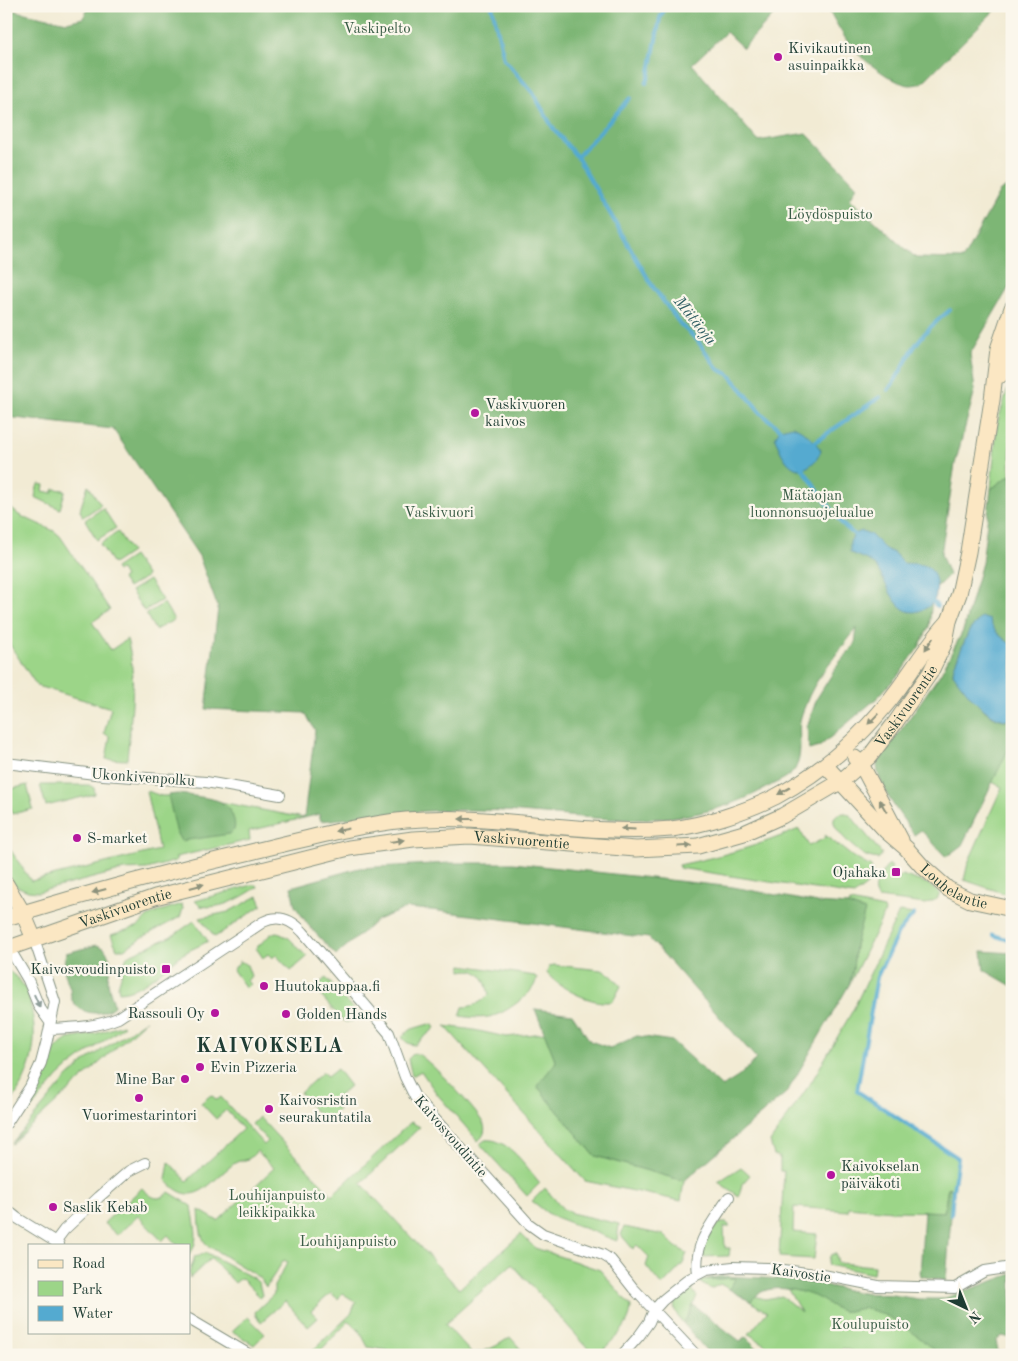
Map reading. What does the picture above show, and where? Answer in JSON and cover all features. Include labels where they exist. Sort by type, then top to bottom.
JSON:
[{"type":"main road","name":"Vaskivuorentie","points":[[7,946],[34,939],[155,897],[286,862],[368,845],[414,839],[470,836],[636,849],[698,846],[744,833],[782,816],[840,782],[870,756],[895,723],[930,673],[945,642],[948,621],[959,594],[968,552],[992,400],[998,349],[1012,308]]},
{"type":"main road","name":"Vaskivuorentie","points":[[992,400],[1012,348]]},
{"type":"main road","name":"Vaskivuorentie","points":[[6,918],[238,855],[329,832],[381,823],[407,820],[470,818],[571,827],[643,830],[696,824],[758,805],[798,784],[846,748],[886,704],[934,637],[948,621]]},
{"type":"main road","name":"Louhelantie","points":[[846,748],[861,764],[906,848]]},
{"type":"main road","name":"Louhelantie","points":[[825,765],[886,831],[948,889],[970,900],[1012,909]]},
{"type":"main road","points":[[6,884],[23,913],[34,939]]},
{"type":"street","name":"Ukonkivenpolku","points":[[6,763],[103,775],[206,782],[280,795]]},
{"type":"street","name":"Kaivosvoudintie","points":[[50,1026],[90,1027],[118,1018],[263,922],[276,918],[288,920],[303,932],[388,1033],[415,1097],[529,1224],[543,1234],[611,1260],[696,1355]]},
{"type":"street","points":[[6,1124],[33,1081],[45,1051],[55,1002],[34,939]]},
{"type":"street","points":[[7,946],[28,980],[50,1026]]},
{"type":"street","points":[[6,1208],[16,1218],[58,1243],[64,1230],[130,1170],[145,1163]]},
{"type":"street","points":[[698,1273],[696,1262],[701,1240],[729,1197]]},
{"type":"street","name":"Kaivostie","points":[[622,1355],[649,1322],[654,1310],[669,1295],[698,1273],[706,1270],[733,1267],[768,1268],[823,1275],[878,1286],[955,1288],[985,1272],[1012,1267]]},
{"type":"street","points":[[190,1320],[250,1355]]},
{"type":"green space","name":"Vaskivuori","points":[[90,6],[782,6],[743,48],[726,32],[692,64],[758,141],[806,133],[857,186],[850,199],[916,258],[963,259],[1000,191],[1012,184],[1012,282],[970,354],[975,390],[955,464],[941,554],[949,575],[933,591],[929,627],[919,647],[901,672],[876,699],[819,747],[809,750],[807,727],[817,698],[839,663],[855,644],[857,628],[809,695],[800,721],[800,754],[793,772],[764,789],[727,805],[690,815],[652,819],[614,819],[499,811],[442,810],[321,821],[319,814],[304,818],[315,730],[305,713],[206,709],[218,608],[199,556],[113,429],[6,417],[6,9],[67,22],[83,18]]},
{"type":"green space","points":[[826,6],[871,6],[879,10],[891,12],[903,10],[910,6],[999,6],[922,83],[910,85],[896,81],[872,66],[859,55],[846,40]]},
{"type":"green space","points":[[1012,375],[1010,475],[991,489],[997,424]]},
{"type":"green space","points":[[1012,475],[1012,645],[981,617],[969,631],[954,666],[953,673],[986,711],[994,717],[1012,720],[1012,742],[962,845],[946,857],[921,830],[914,835],[886,792],[878,773],[877,764],[941,673],[963,631],[982,563],[991,489]]},
{"type":"green space","points":[[39,484],[44,485],[43,491],[52,493],[54,489],[64,490],[60,509],[35,497]]},
{"type":"green space","points":[[88,485],[101,505],[83,517],[80,510]]},
{"type":"green space","points":[[6,504],[19,515],[54,531],[60,536],[110,610],[92,622],[111,650],[127,639],[133,684],[127,760],[106,759],[110,737],[104,733],[111,708],[37,686],[6,639]]},
{"type":"green space","points":[[103,508],[116,528],[97,540],[85,520]]},
{"type":"green space","points":[[118,532],[131,552],[113,564],[100,544]]},
{"type":"green space","points":[[133,556],[147,576],[128,588],[122,579],[125,577],[121,570],[117,571],[115,568]]},
{"type":"green space","points":[[982,563],[1012,579],[1012,896],[964,880],[968,863],[1002,787],[992,782],[970,829],[922,702],[941,673],[963,631]]},
{"type":"green space","points":[[149,580],[162,600],[144,611],[131,591]]},
{"type":"green space","points":[[164,603],[174,620],[155,630],[146,614]]},
{"type":"green space","points":[[27,785],[33,809],[12,814],[7,790]]},
{"type":"green space","points":[[40,785],[89,785],[94,788],[95,794],[46,806]]},
{"type":"green space","points":[[146,791],[162,796],[189,796],[304,818],[249,831],[250,840],[176,857],[176,861],[147,869],[124,870],[38,892],[28,891],[14,885],[6,873],[6,843],[31,881],[159,850]]},
{"type":"green space","points":[[177,794],[221,802],[232,814],[234,830],[230,834],[181,841],[177,834],[168,795]]},
{"type":"green space","points":[[846,813],[851,816],[882,854],[878,859],[861,853],[835,826],[834,819],[837,815]]},
{"type":"green space","points":[[799,829],[809,846],[825,838],[825,835],[853,857],[871,867],[873,875],[867,885],[854,895],[679,868],[679,865],[740,850]]},
{"type":"green space","points":[[450,863],[513,863],[733,887],[818,903],[848,905],[865,911],[855,945],[853,969],[849,985],[787,1092],[684,1181],[595,1156],[537,1086],[556,1062],[535,1009],[572,1014],[590,1041],[610,1048],[637,1036],[672,1041],[722,1087],[738,1077],[757,1059],[649,938],[407,908],[377,920],[336,955],[309,926],[295,906],[291,887],[359,868]]},
{"type":"green space","points":[[888,865],[892,867],[890,870],[898,878],[902,875],[928,884],[940,894],[937,899],[925,904],[878,898],[874,890],[875,886]]},
{"type":"green space","points":[[257,885],[258,887],[238,899],[223,905],[200,906],[195,901]]},
{"type":"green space","points":[[258,896],[262,905],[215,937],[200,918],[228,912]]},
{"type":"green space","points":[[850,902],[884,909],[885,912],[849,985],[853,969],[855,945],[864,911],[848,905]]},
{"type":"green space","points":[[182,904],[183,909],[180,917],[124,949],[117,949],[111,935],[139,926],[147,917]]},
{"type":"green space","points":[[899,912],[914,914],[898,933],[877,977],[857,1091],[958,1158],[953,1190],[948,1187],[944,1212],[892,1211],[848,1207],[848,1211],[794,1207],[793,1232],[817,1234],[814,1259],[779,1257],[784,1171],[780,1171],[780,1158],[774,1155],[770,1142],[812,1081],[853,1010]]},
{"type":"green space","points":[[194,921],[208,941],[183,954],[145,983],[128,991],[119,992],[118,986],[127,956],[174,935]]},
{"type":"green space","points":[[278,933],[289,938],[307,957],[291,971],[276,955],[272,958],[268,954],[263,958],[256,948],[271,934]]},
{"type":"green space","points":[[97,945],[104,948],[110,959],[111,966],[108,982],[114,1006],[104,1012],[92,1013],[80,1009],[72,1000],[64,963],[66,953]]},
{"type":"green space","points":[[982,951],[1012,953],[1012,986],[984,970]]},
{"type":"green space","points":[[240,961],[247,965],[251,976],[247,981],[250,984],[246,988],[233,970]]},
{"type":"green space","points":[[462,965],[535,976],[537,979],[527,995],[504,1012],[484,1018],[460,1016],[463,1007],[477,1004],[489,995],[481,975],[473,971],[461,971]]},
{"type":"green space","points":[[549,966],[602,970],[611,975],[621,986],[613,1001],[596,1001],[568,990],[552,978],[547,973]]},
{"type":"green space","points":[[6,970],[20,981],[26,990],[31,1007],[34,1035],[33,1049],[26,1074],[6,1110]]},
{"type":"green space","points":[[326,978],[355,1011],[353,1021],[346,1022],[342,1020],[314,988]]},
{"type":"green space","points":[[146,1020],[11,1144],[67,1078],[87,1060]]},
{"type":"green space","points":[[429,1024],[435,1028],[415,1045],[407,1042],[402,1036],[412,1029]]},
{"type":"green space","points":[[123,1025],[70,1066],[58,1077],[23,1118],[21,1117],[37,1090],[55,1050],[62,1043],[69,1039]]},
{"type":"green space","points":[[445,1026],[506,1037],[545,1033],[556,1062],[538,1087],[595,1156],[684,1181],[681,1201],[585,1181]]},
{"type":"green space","points":[[413,1054],[418,1054],[433,1066],[454,1087],[480,1119],[485,1130],[483,1136],[478,1141],[437,1094],[421,1071],[412,1076],[408,1059]]},
{"type":"green space","points":[[337,1069],[350,1086],[332,1102],[338,1110],[324,1122],[300,1093],[323,1072],[327,1077]]},
{"type":"green space","name":"Louhijanpuisto","points":[[211,1095],[217,1100],[221,1097],[264,1145],[268,1141],[252,1124],[259,1117],[332,1195],[411,1122],[420,1127],[361,1183],[459,1289],[521,1234],[535,1248],[600,1270],[631,1306],[628,1320],[615,1338],[598,1355],[594,1355],[512,1264],[445,1324],[472,1354],[492,1348],[510,1337],[526,1355],[398,1355],[391,1351],[368,1347],[359,1330],[349,1321],[316,1355],[308,1355],[351,1314],[356,1302],[342,1293],[338,1299],[331,1293],[311,1311],[318,1318],[308,1327],[285,1301],[261,1322],[255,1312],[274,1294],[274,1286],[288,1262],[284,1260],[266,1287],[260,1278],[207,1245],[200,1229],[199,1210],[218,1221],[274,1168],[257,1151],[246,1160],[234,1164],[208,1186],[193,1194],[184,1193],[176,1189],[166,1180],[169,1162],[187,1181],[243,1129],[226,1110],[216,1119],[201,1103]]},
{"type":"green space","points":[[485,1140],[493,1140],[509,1148],[540,1183],[527,1196],[480,1144]]},
{"type":"green space","points":[[741,1167],[750,1175],[742,1184],[739,1196],[718,1182]]},
{"type":"green space","points":[[948,1187],[953,1190],[946,1281],[920,1276],[924,1211],[944,1212]]},
{"type":"green space","points":[[142,1188],[155,1198],[169,1192],[192,1206],[195,1244],[190,1254],[190,1244],[176,1244],[168,1235],[162,1241],[138,1216],[117,1235],[104,1223]]},
{"type":"green space","points":[[545,1188],[563,1209],[571,1213],[619,1224],[617,1241],[550,1215],[532,1201]]},
{"type":"green space","points":[[720,1223],[727,1223],[729,1225],[729,1227],[724,1227],[725,1248],[730,1248],[729,1256],[702,1257],[707,1238]]},
{"type":"green space","points":[[624,1227],[664,1235],[676,1247],[687,1253],[683,1264],[662,1286],[646,1266],[649,1257],[637,1245],[633,1249],[621,1235]]},
{"type":"green space","points":[[207,1253],[253,1278],[259,1283],[261,1298],[241,1278],[235,1283],[211,1258],[190,1278],[190,1271],[195,1256]]},
{"type":"green space","points":[[836,1254],[838,1263],[874,1266],[873,1274],[828,1265],[830,1256]]},
{"type":"green space","points":[[1012,1274],[1012,1338],[1002,1336],[996,1341],[998,1351],[1006,1355],[939,1355],[915,1334],[878,1312],[862,1308],[842,1311],[814,1296],[780,1288],[763,1291],[756,1295],[751,1302],[729,1289],[736,1278],[700,1280],[722,1276],[801,1280],[860,1293],[918,1299],[943,1299]]},
{"type":"green space","points":[[736,1278],[729,1289],[720,1284],[711,1289],[702,1284],[700,1280]]},
{"type":"green space","name":"Koulupuisto","points":[[801,1280],[860,1293],[892,1295],[965,1355],[862,1355],[843,1348],[836,1355],[781,1355],[749,1334],[767,1312],[751,1302],[754,1296],[765,1299],[782,1296],[801,1312],[787,1288],[765,1281]]},
{"type":"green space","points":[[688,1288],[691,1288],[697,1296],[683,1323],[674,1308],[676,1300]]},
{"type":"green space","points":[[693,1305],[740,1341],[746,1337],[764,1355],[710,1355],[683,1323]]},
{"type":"green space","points":[[248,1317],[265,1334],[254,1345],[232,1331]]},
{"type":"water","points":[[793,426],[809,436],[821,450],[815,461],[803,469],[797,469],[787,462],[775,438],[780,429]]},
{"type":"water","points":[[862,531],[870,534],[885,549],[894,553],[903,563],[924,565],[931,570],[936,581],[936,590],[935,599],[929,606],[919,611],[910,612],[903,609],[897,603],[874,565],[850,552],[850,542],[854,534]]},
{"type":"water","points":[[981,617],[990,620],[1001,637],[1012,645],[1012,720],[1003,720],[986,711],[970,696],[953,673],[954,666],[969,631]]},
{"type":"waterway","name":"Mätäoja","points":[[492,6],[504,59],[533,93],[553,128],[577,157],[653,287],[681,325],[697,340],[718,369],[730,375],[761,413],[780,429],[782,434]]},
{"type":"waterway","points":[[646,83],[649,77],[660,18],[666,6]]},
{"type":"waterway","points":[[577,157],[630,98]]},
{"type":"waterway","points":[[888,390],[921,338],[932,325],[950,310]]},
{"type":"waterway","points":[[812,444],[880,397]]},
{"type":"waterway","name":"Mätäoja","points":[[800,465],[842,524],[856,536]]},
{"type":"waterway","name":"Mätäoja","points":[[930,599],[937,606]]},
{"type":"waterway","points":[[914,914],[898,933],[877,977],[857,1091],[958,1158],[951,1215]]},
{"type":"waterway","points":[[993,935],[1012,941]]},
{"type":"place","name":"Kivikautinen asuinpaikka","points":[[778,57]]},
{"type":"place","name":"Vaskivuoren kaivos","points":[[475,413]]},
{"type":"place","name":"S-market","points":[[77,838]]},
{"type":"place","name":"Ojahaka","points":[[896,872]]},
{"type":"place","name":"Kaivosvoudinpuisto","points":[[166,969]]},
{"type":"place","name":"Huutokauppaa.fi","points":[[264,986]]},
{"type":"place","name":"Rassouli Oy","points":[[215,1013]]},
{"type":"place","name":"Golden Hands","points":[[286,1014]]},
{"type":"place","name":"Evin Pizzeria","points":[[200,1067]]},
{"type":"place","name":"Mine Bar","points":[[185,1079]]},
{"type":"place","name":"Vuorimestarintori","points":[[139,1098]]},
{"type":"place","name":"Kaivosristin seurakuntatila","points":[[269,1109]]},
{"type":"place","name":"Kaivokselan päiväkoti","points":[[831,1175]]},
{"type":"place","name":"Saslik Kebab","points":[[53,1207]]},
{"type":"district","name":"KAIVOKSELA","points":[[270,1045]]},
{"type":"park label","name":"Vaskipelto","points":[[377,28]]},
{"type":"park label","name":"Löydöspuisto","points":[[830,214]]},
{"type":"park label","name":"Mätäojan luonnonsuojelualue","points":[[812,504]]},
{"type":"park label","name":"Louhijanpuisto leikkipaikka","points":[[277,1204]]}]
